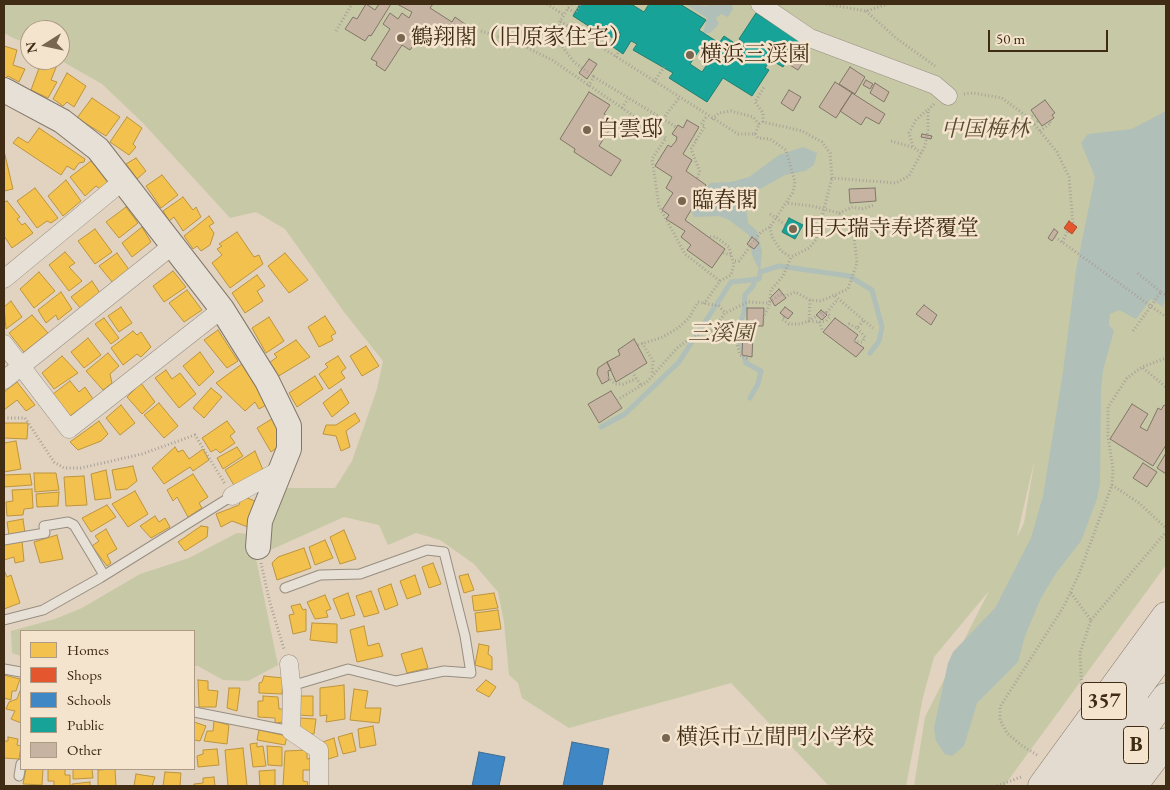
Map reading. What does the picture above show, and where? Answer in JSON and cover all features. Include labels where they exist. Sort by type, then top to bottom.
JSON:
[{"type":"highway","name":"357","points":[[1032,782],[1166,616]]},
{"type":"highway","name":"B","points":[[1064,786],[1166,649]]},
{"type":"highway","name":"357","points":[[1072,786],[1166,654]]},
{"type":"highway","name":"357","points":[[1101,786],[1166,697]]},
{"type":"highway","name":"B","points":[[1106,786],[1166,703]]},
{"type":"highway","points":[[1134,786],[1166,742]]},
{"type":"street","points":[[760,4],[810,38],[935,85],[948,96]]},
{"type":"street","points":[[4,90],[62,121],[98,149],[124,180],[222,309],[246,345],[284,413],[288,426],[289,449],[260,521],[258,547]]},
{"type":"street","points":[[4,279],[124,180]]},
{"type":"street","points":[[4,380],[173,245]]},
{"type":"street","points":[[4,344],[69,429],[222,309]]},
{"type":"street","points":[[232,496],[282,469]]},
{"type":"street","points":[[289,664],[291,731],[319,750],[319,786]]},
{"type":"lane","points":[[4,620],[43,610],[104,575],[232,496]]},
{"type":"lane","points":[[4,540],[45,533],[44,526],[68,522],[74,524],[104,575]]},
{"type":"lane","points":[[285,588],[320,576],[360,574],[428,550],[444,552],[465,636],[471,673],[444,671],[396,682],[348,669],[291,686]]},
{"type":"lane","points":[[4,669],[20,672]]},
{"type":"lane","points":[[195,712],[291,731]]},
{"type":"lane","points":[[19,776],[20,770]]},
{"type":"path","points":[[336,31],[352,4]]},
{"type":"path","points":[[547,4],[564,16]]},
{"type":"path","points":[[571,4],[560,21],[557,40],[574,62],[628,99],[676,127]]},
{"type":"path","points":[[568,8],[575,13],[580,4]]},
{"type":"path","points":[[826,4],[866,11],[888,4]]},
{"type":"path","points":[[866,11],[896,38]]},
{"type":"path","points":[[560,21],[738,134],[755,134],[758,138],[770,139],[786,150],[795,182],[794,192],[770,227],[761,232],[739,261],[735,261]]},
{"type":"path","points":[[481,31],[528,48],[552,60],[666,138],[652,159],[659,206],[685,254],[720,282]]},
{"type":"path","points":[[616,57],[619,51]]},
{"type":"path","points":[[654,82],[664,67]]},
{"type":"path","points":[[588,86],[594,77]]},
{"type":"path","points":[[755,134],[761,123],[763,113],[755,102],[764,87]]},
{"type":"path","points":[[913,147],[909,134],[916,120],[938,100],[948,96],[973,93],[1002,98],[1029,118],[1057,152],[1069,177],[1072,224]]},
{"type":"path","points":[[663,119],[679,98]]},
{"type":"path","points":[[622,108],[628,99]]},
{"type":"path","points":[[832,178],[896,183],[909,176],[921,153],[928,130],[928,110]]},
{"type":"path","points":[[712,119],[720,113],[731,111],[753,117],[761,123],[802,131],[822,142],[830,153],[832,178],[816,240],[809,248],[790,257],[783,276],[771,290],[769,306],[764,318]]},
{"type":"path","points":[[1029,118],[1034,115]]},
{"type":"path","points":[[697,178],[700,172],[691,149],[705,126],[701,124],[707,116]]},
{"type":"path","points":[[1034,124],[1038,121]]},
{"type":"path","points":[[1040,131],[1051,123],[1049,121]]},
{"type":"path","points":[[693,137],[697,140]]},
{"type":"path","points":[[891,141],[913,147],[921,153]]},
{"type":"path","points":[[786,203],[839,212],[853,207],[862,209],[874,205]]},
{"type":"path","points":[[617,400],[647,382],[652,373],[677,348],[691,338],[713,330],[720,324],[725,313],[739,306],[748,302],[768,303],[781,294],[786,296],[795,292],[810,300],[821,301],[848,289],[857,263],[854,237],[850,225],[839,212]]},
{"type":"path","points":[[770,214],[786,225]]},
{"type":"path","points":[[770,227],[772,237],[781,251],[790,257]]},
{"type":"path","points":[[1062,242],[1068,231]]},
{"type":"path","points":[[706,304],[720,282],[731,275],[735,261],[729,247],[716,237],[708,237]]},
{"type":"path","points":[[1055,237],[1166,316]]},
{"type":"path","points":[[723,253],[732,255]]},
{"type":"path","points":[[1136,272],[1166,295]]},
{"type":"path","points":[[1133,331],[1161,292]]},
{"type":"path","points":[[835,296],[837,300],[873,328]]},
{"type":"path","points":[[809,321],[810,300]]},
{"type":"path","points":[[784,316],[782,319],[789,324],[800,324],[809,321],[821,313],[823,315],[837,300]]},
{"type":"path","points":[[652,373],[652,361],[640,344],[664,337],[689,318],[698,302],[719,306],[725,313]]},
{"type":"path","points":[[809,321],[826,321],[830,316],[827,312]]},
{"type":"path","points":[[858,328],[864,320]]},
{"type":"path","points":[[819,322],[823,332]]},
{"type":"path","points":[[720,324],[736,340],[740,355],[750,360]]},
{"type":"path","points":[[847,327],[850,324],[858,328],[865,337],[862,342],[854,341]]},
{"type":"path","points":[[736,340],[743,341]]},
{"type":"path","points":[[1036,755],[1020,745],[1007,733],[1000,720],[1000,707],[1044,639],[1070,593],[1112,485],[1113,469],[1108,436],[1108,407],[1127,378],[1142,367],[1166,358]]},
{"type":"path","points":[[1142,367],[1166,387]]},
{"type":"path","points":[[632,372],[641,385]]},
{"type":"path","points":[[608,376],[615,384],[623,384],[636,379]]},
{"type":"path","points":[[4,418],[25,418],[54,462],[64,468],[81,468],[142,454],[195,435],[232,496]]},
{"type":"path","points":[[1112,485],[1139,503],[1166,528]]},
{"type":"path","points":[[1082,692],[1080,653],[1091,620],[1166,532]]},
{"type":"path","points":[[258,547],[270,603],[289,664]]},
{"type":"path","points":[[1070,593],[1091,620]]},
{"type":"path","points":[[997,786],[1032,782]]},
{"type":"green space","name":"三溪園","points":[[4,4],[1166,4],[1166,565],[1004,786],[914,786],[925,717],[989,591],[934,657],[923,697],[906,786],[829,786],[731,683],[569,728],[522,698],[518,683],[509,675],[504,622],[498,592],[474,564],[440,540],[416,533],[388,545],[379,525],[344,517],[268,551],[268,530],[284,488],[335,488],[352,461],[377,389],[383,361],[344,312],[285,229],[256,212],[230,218],[143,123],[102,84],[70,66],[70,20],[20,20],[20,40],[4,33]],"holes":[[[1035,458],[1024,523],[1017,537]]]},
{"type":"green space","points":[[237,533],[251,534],[278,665],[248,681],[223,680],[195,666],[195,630],[20,630],[20,656],[12,653],[11,631],[55,619],[82,608],[140,574],[189,558]]},
{"type":"shaded area","points":[[685,4],[708,6],[709,4],[732,4],[733,9],[728,17],[721,14],[716,18],[719,24],[710,33],[703,33],[707,18]]},
{"type":"shaded area","points":[[1166,111],[1166,296],[1163,307],[1151,299],[1136,319],[1119,310],[1110,314],[1109,325],[1114,331],[1103,370],[1100,483],[1097,499],[1081,541],[1056,573],[1041,598],[1025,636],[1018,662],[977,703],[964,746],[952,756],[945,754],[936,741],[934,728],[948,663],[953,652],[995,608],[1031,538],[1043,496],[1063,372],[1076,270],[1095,177],[1081,143],[1088,134],[1132,129]]},
{"type":"shaded area","points":[[803,147],[817,153],[814,165],[805,171],[785,175],[760,189],[751,196],[746,207],[748,223],[757,231],[762,251],[760,272],[752,255],[749,235],[729,220],[719,216],[694,217],[691,210],[710,183],[731,182],[749,177],[779,155]]},
{"type":"building: Homes","points":[[4,46],[17,50],[13,65],[20,67],[20,70],[25,70],[19,82],[8,76],[4,80]]},
{"type":"building: Homes","points":[[38,70],[55,70],[51,80],[57,82],[48,98],[31,90]]},
{"type":"building: Homes","points":[[67,73],[86,86],[74,107],[67,102],[63,106],[53,99]]},
{"type":"building: Homes","points":[[92,98],[120,117],[106,136],[77,118]]},
{"type":"building: Homes","points":[[127,117],[142,128],[133,144],[136,147],[129,155],[110,142]]},
{"type":"building: Homes","points":[[39,128],[85,159],[84,162],[79,163],[74,170],[67,166],[61,175],[13,143],[18,137],[28,143]]},
{"type":"building: Homes","points":[[4,156],[13,189],[4,191]]},
{"type":"building: Homes","points":[[136,158],[146,171],[137,179],[126,164]]},
{"type":"building: Homes","points":[[91,161],[109,182],[100,189],[96,186],[85,196],[70,177]]},
{"type":"building: Homes","points":[[162,175],[178,195],[161,208],[146,186]]},
{"type":"building: Homes","points":[[66,180],[81,201],[63,216],[48,196]]},
{"type":"building: Homes","points":[[35,188],[58,218],[51,223],[47,221],[37,228],[17,201]]},
{"type":"building: Homes","points":[[183,197],[193,210],[196,207],[201,217],[183,231],[174,217],[169,221],[163,211]]},
{"type":"building: Homes","points":[[7,201],[20,217],[17,219],[22,225],[25,223],[33,233],[12,248],[4,236],[4,202]]},
{"type":"building: Homes","points":[[126,207],[138,223],[119,238],[106,222]]},
{"type":"building: Homes","points":[[209,216],[214,223],[209,226],[214,233],[210,245],[201,251],[197,246],[193,249],[184,236]]},
{"type":"building: Homes","points":[[142,227],[151,242],[132,257],[122,243]]},
{"type":"building: Homes","points":[[95,229],[112,252],[95,264],[78,241]]},
{"type":"building: Homes","points":[[237,232],[254,257],[259,255],[263,264],[230,288],[212,263],[222,255],[217,249],[222,246],[219,244]]},
{"type":"building: Homes","points":[[65,252],[75,263],[69,267],[82,281],[69,291],[49,265]]},
{"type":"building: Homes","points":[[117,253],[130,271],[113,283],[99,266]]},
{"type":"building: Homes","points":[[285,253],[308,280],[289,293],[268,266]]},
{"type":"building: Homes","points":[[173,271],[186,287],[164,302],[153,286]]},
{"type":"building: Homes","points":[[39,272],[55,291],[34,308],[20,289]]},
{"type":"building: Homes","points":[[257,275],[265,286],[257,291],[263,301],[245,313],[232,293]]},
{"type":"building: Homes","points":[[92,281],[100,293],[81,309],[71,297]]},
{"type":"building: Homes","points":[[187,290],[202,310],[184,322],[169,303]]},
{"type":"building: Homes","points":[[61,292],[72,309],[58,320],[56,315],[46,323],[38,310]]},
{"type":"building: Homes","points":[[11,301],[22,317],[6,329],[4,307]]},
{"type":"building: Homes","points":[[121,307],[132,323],[119,332],[108,316]]},
{"type":"building: Homes","points":[[32,315],[48,333],[24,352],[9,333]]},
{"type":"building: Homes","points":[[325,316],[336,333],[331,336],[333,340],[319,347],[308,327]]},
{"type":"building: Homes","points":[[269,317],[284,341],[266,353],[252,328]]},
{"type":"building: Homes","points":[[104,318],[119,338],[111,344],[95,324]]},
{"type":"building: Homes","points":[[218,330],[238,361],[227,368],[204,340]]},
{"type":"building: Homes","points":[[133,331],[137,335],[141,332],[151,347],[141,357],[137,354],[123,365],[111,348]]},
{"type":"building: Homes","points":[[88,338],[101,355],[84,368],[71,352]]},
{"type":"building: Homes","points":[[296,340],[310,357],[277,377],[269,363],[277,357],[274,354]]},
{"type":"building: Homes","points":[[366,346],[379,366],[362,376],[350,356]]},
{"type":"building: Homes","points":[[200,352],[214,372],[199,386],[183,366]]},
{"type":"building: Homes","points":[[108,353],[119,366],[110,374],[112,383],[103,390],[86,371]]},
{"type":"building: Homes","points":[[62,356],[78,373],[54,389],[42,373]]},
{"type":"building: Homes","points":[[338,356],[346,368],[341,372],[345,378],[329,389],[319,374],[328,367],[325,364]]},
{"type":"building: Homes","points":[[242,364],[268,404],[259,409],[255,402],[245,411],[216,383]]},
{"type":"building: Homes","points":[[166,370],[172,379],[180,373],[196,394],[179,408],[155,378]]},
{"type":"building: Homes","points":[[315,376],[323,389],[297,407],[289,393]]},
{"type":"building: Homes","points":[[70,381],[79,392],[85,387],[93,399],[70,416],[53,394]]},
{"type":"building: Homes","points":[[17,382],[35,405],[26,411],[17,400],[4,410],[4,392]]},
{"type":"building: Homes","points":[[141,383],[155,402],[142,414],[127,397]]},
{"type":"building: Homes","points":[[211,388],[222,397],[204,418],[193,408]]},
{"type":"building: Homes","points":[[341,389],[349,403],[332,417],[323,403]]},
{"type":"building: Homes","points":[[159,403],[178,426],[164,438],[144,415]]},
{"type":"building: Homes","points":[[121,405],[135,423],[120,435],[106,418]]},
{"type":"building: Homes","points":[[355,413],[360,421],[346,431],[350,447],[341,451],[336,436],[323,434],[326,425],[336,425]]},
{"type":"building: Homes","points":[[275,417],[282,434],[279,446],[271,452],[257,428]]},
{"type":"building: Homes","points":[[99,421],[108,434],[101,441],[78,450],[70,442]]},
{"type":"building: Homes","points":[[227,421],[235,432],[230,436],[235,443],[220,453],[216,449],[211,452],[202,438]]},
{"type":"building: Homes","points":[[4,423],[28,423],[27,439],[4,438]]},
{"type":"building: Homes","points":[[16,441],[21,469],[4,472],[4,443]]},
{"type":"building: Homes","points":[[175,447],[178,452],[183,450],[189,459],[203,449],[209,460],[193,471],[190,467],[164,484],[152,468]]},
{"type":"building: Homes","points":[[237,447],[243,456],[223,469],[217,458]]},
{"type":"building: Homes","points":[[255,451],[263,470],[235,487],[225,470]]},
{"type":"building: Homes","points":[[133,466],[137,481],[127,489],[116,490],[112,470]]},
{"type":"building: Homes","points":[[106,470],[111,498],[95,500],[91,474]]},
{"type":"building: Homes","points":[[34,473],[56,473],[59,490],[35,492]]},
{"type":"building: Homes","points":[[30,474],[32,485],[4,487],[4,475]]},
{"type":"building: Homes","points":[[193,474],[208,497],[199,503],[202,508],[188,517],[177,497],[173,501],[167,490]]},
{"type":"building: Homes","points":[[84,476],[87,505],[66,506],[64,477]]},
{"type":"building: Homes","points":[[32,489],[33,508],[24,509],[23,515],[7,516],[6,502],[13,501],[12,490]]},
{"type":"building: Homes","points":[[135,491],[148,514],[128,527],[112,504]]},
{"type":"building: Homes","points":[[59,492],[58,506],[37,507],[36,494]]},
{"type":"building: Homes","points":[[242,496],[255,501],[248,527],[232,521],[221,527],[216,514],[239,505]]},
{"type":"building: Homes","points":[[107,505],[116,517],[91,532],[82,518]]},
{"type":"building: Homes","points":[[155,516],[159,522],[165,518],[170,527],[151,538],[140,526]]},
{"type":"building: Homes","points":[[23,519],[25,533],[9,535],[7,522]]},
{"type":"building: Homes","points":[[201,526],[208,527],[207,537],[185,551],[178,542]]},
{"type":"building: Homes","points":[[106,529],[117,549],[107,555],[111,563],[107,566],[92,546],[99,541],[95,536]]},
{"type":"building: Homes","points":[[344,530],[356,559],[340,564],[330,537]]},
{"type":"building: Homes","points":[[57,535],[63,559],[40,563],[34,542]]},
{"type":"building: Homes","points":[[325,540],[333,558],[315,565],[309,547]]},
{"type":"building: Homes","points":[[22,541],[24,561],[15,563],[14,557],[4,560],[4,544]]},
{"type":"building: Homes","points":[[304,548],[311,568],[277,580],[272,563],[278,557]]},
{"type":"building: Homes","points":[[433,563],[441,584],[429,588],[422,567]]},
{"type":"building: Homes","points":[[4,570],[7,577],[11,575],[20,603],[4,609]]},
{"type":"building: Homes","points":[[468,574],[474,590],[464,593],[459,576]]},
{"type":"building: Homes","points":[[415,575],[421,594],[407,599],[400,581]]},
{"type":"building: Homes","points":[[391,584],[398,605],[385,610],[378,589]]},
{"type":"building: Homes","points":[[371,591],[379,613],[364,617],[356,596]]},
{"type":"building: Homes","points":[[348,593],[355,615],[341,619],[333,599]]},
{"type":"building: Homes","points":[[494,593],[498,608],[474,611],[472,596]]},
{"type":"building: Homes","points":[[325,595],[331,609],[326,611],[328,617],[315,619],[307,602]]},
{"type":"building: Homes","points":[[300,604],[303,610],[306,609],[306,631],[293,634],[289,615],[294,614],[291,606]]},
{"type":"building: Homes","points":[[498,610],[501,629],[477,632],[475,613]]},
{"type":"building: Homes","points":[[312,623],[337,624],[337,643],[310,640]]},
{"type":"building: Homes","points":[[364,626],[368,646],[379,643],[383,656],[357,662],[350,630]]},
{"type":"building: Homes","points":[[479,644],[489,646],[488,654],[492,657],[492,670],[475,665]]},
{"type":"building: Homes","points":[[422,648],[428,668],[407,673],[401,654]]},
{"type":"building: Homes","points":[[4,675],[20,679],[16,691],[12,691],[11,700],[4,698]]},
{"type":"building: Homes","points":[[264,676],[283,678],[282,694],[259,693],[259,683],[262,682]]},
{"type":"building: Homes","points":[[198,680],[208,681],[208,690],[218,691],[216,707],[199,707]]},
{"type":"building: Homes","points":[[486,680],[496,687],[489,697],[476,690]]},
{"type":"building: Homes","points":[[344,685],[345,719],[326,722],[327,715],[320,716],[320,688]]},
{"type":"building: Homes","points":[[229,688],[240,688],[237,711],[227,708]]},
{"type":"building: Homes","points":[[354,689],[368,691],[365,708],[381,708],[379,723],[350,720]]},
{"type":"building: Homes","points":[[20,691],[20,723],[11,719],[15,711],[6,709],[9,702],[17,699]]},
{"type":"building: Homes","points":[[263,696],[278,697],[279,709],[286,709],[284,722],[275,723],[275,718],[258,717],[258,701],[263,701]]},
{"type":"building: Homes","points":[[299,696],[313,696],[313,716],[298,715]]},
{"type":"building: Homes","points":[[300,718],[316,719],[314,734],[299,732]]},
{"type":"building: Homes","points":[[214,721],[229,725],[227,744],[204,741],[207,731],[213,731]]},
{"type":"building: Homes","points":[[195,722],[206,726],[200,741],[195,740]]},
{"type":"building: Homes","points":[[373,726],[376,745],[360,748],[358,729]]},
{"type":"building: Homes","points":[[259,730],[287,736],[285,745],[257,740]]},
{"type":"building: Homes","points":[[352,733],[356,751],[343,754],[338,737]]},
{"type":"building: Homes","points":[[8,737],[18,739],[17,745],[20,746],[19,759],[4,758],[4,741],[8,741]]},
{"type":"building: Homes","points":[[334,738],[338,756],[325,760],[320,743]]},
{"type":"building: Homes","points":[[257,743],[257,747],[263,746],[266,766],[253,767],[250,744]]},
{"type":"building: Homes","points":[[267,746],[282,747],[282,766],[268,765]]},
{"type":"building: Homes","points":[[243,748],[247,786],[228,786],[225,750]]},
{"type":"building: Homes","points":[[217,749],[219,765],[198,767],[197,756],[203,754],[203,750]]},
{"type":"building: Homes","points":[[307,750],[307,759],[313,758],[311,770],[303,770],[303,781],[308,782],[307,786],[283,786],[285,751]]},
{"type":"building: Homes","points":[[26,770],[43,770],[42,785],[23,784]]},
{"type":"building: Homes","points":[[48,770],[65,770],[65,775],[70,775],[70,786],[54,786],[54,781],[48,781]]},
{"type":"building: Homes","points":[[73,770],[92,770],[93,778],[73,779]]},
{"type":"building: Homes","points":[[98,770],[115,770],[116,786],[98,786]]},
{"type":"building: Homes","points":[[275,770],[275,786],[260,786],[259,771]]},
{"type":"building: Homes","points":[[165,772],[181,773],[180,786],[163,786]]},
{"type":"building: Homes","points":[[136,774],[155,777],[152,786],[134,786]]},
{"type":"building: Homes","points":[[214,777],[215,786],[194,786],[194,784],[203,783],[203,778]]},
{"type":"building: Homes","points":[[90,782],[90,786],[72,786],[72,784]]},
{"type":"building: Shops","points":[[1069,221],[1077,227],[1072,234],[1064,228]]},
{"type":"building: Schools","points":[[572,742],[609,749],[602,786],[563,786]]},
{"type":"building: Schools","points":[[479,752],[505,757],[499,786],[472,786]]},
{"type":"building: Public","points":[[580,4],[631,4],[644,12],[649,4],[680,4],[706,20],[699,30],[719,43],[724,36],[739,46],[742,41],[739,39],[756,13],[800,41],[783,67],[771,60],[765,68],[769,70],[752,96],[723,78],[707,102],[669,78],[673,73],[633,50],[637,44],[631,41],[623,54],[613,47],[621,34],[618,32],[614,39],[606,33],[604,36],[573,16]],"holes":[[[702,46],[714,54],[702,72],[690,64]]]},
{"type":"building: Public","name":"旧天瑞寺寿塔覆堂","points":[[789,218],[803,225],[795,239],[782,232]]},
{"type":"building: Other","name":"鶴翔閣（旧原家住宅）","points":[[366,4],[375,10],[379,4],[391,4],[371,36],[369,35],[365,41],[345,29],[353,17],[357,19]]},
{"type":"building: Other","name":"鶴翔閣（旧原家住宅）","points":[[397,4],[433,4],[430,8],[452,22],[455,17],[472,29],[463,44],[448,35],[443,42],[424,29],[410,50],[402,45],[385,71],[376,65],[377,62],[371,59],[390,29],[383,24],[390,13],[398,19],[402,13],[409,18],[412,12]]},
{"type":"building: Other","points":[[800,46],[810,52],[798,70],[788,64]]},
{"type":"building: Other","points":[[589,59],[597,64],[587,79],[579,73]]},
{"type":"building: Other","points":[[850,67],[865,77],[855,94],[839,84]]},
{"type":"building: Other","points":[[866,80],[873,84],[870,89],[863,85]]},
{"type":"building: Other","points":[[835,82],[852,93],[836,118],[819,107]]},
{"type":"building: Other","points":[[875,83],[889,92],[884,102],[870,93]]},
{"type":"building: Other","points":[[789,90],[801,97],[793,111],[781,103]]},
{"type":"building: Other","name":"白雲邸","points":[[589,92],[610,105],[604,114],[615,121],[599,146],[621,160],[611,176],[574,152],[575,149],[560,139]]},
{"type":"building: Other","points":[[852,93],[885,114],[879,124],[866,117],[861,125],[840,111]]},
{"type":"building: Other","points":[[1045,100],[1055,113],[1052,115],[1054,118],[1042,126],[1031,110]]},
{"type":"building: Other","name":"臨春閣","points":[[687,120],[699,127],[683,154],[692,160],[686,171],[706,185],[685,220],[725,249],[712,268],[687,250],[691,245],[681,237],[685,231],[666,219],[669,215],[662,210],[673,193],[666,188],[672,177],[655,166],[668,145],[671,147],[676,141],[677,137],[672,134],[678,125],[683,128]]},
{"type":"building: Other","points":[[922,134],[932,136],[931,139],[921,137]]},
{"type":"building: Other","points":[[875,188],[876,201],[850,203],[849,189]]},
{"type":"building: Other","points":[[1054,229],[1058,232],[1052,241],[1048,238]]},
{"type":"building: Other","points":[[752,237],[759,243],[754,249],[747,244]]},
{"type":"building: Other","points":[[779,289],[786,298],[775,306],[770,298]]},
{"type":"building: Other","points":[[924,305],[937,315],[931,325],[916,314]]},
{"type":"building: Other","points":[[785,307],[793,313],[788,319],[780,313]]},
{"type":"building: Other","points":[[747,308],[764,308],[763,326],[752,326],[752,329],[747,329]]},
{"type":"building: Other","points":[[821,310],[827,315],[822,320],[816,315]]},
{"type":"building: Other","points":[[835,318],[858,335],[854,341],[864,348],[856,357],[823,332]]},
{"type":"building: Other","points":[[743,333],[753,335],[752,357],[742,355]]},
{"type":"building: Other","points":[[634,339],[647,363],[616,382],[607,362],[620,355],[618,350]]},
{"type":"building: Other","points":[[607,362],[611,370],[608,371],[609,380],[602,384],[597,374],[598,368]]},
{"type":"building: Other","points":[[611,391],[622,408],[599,423],[588,404]]},
{"type":"building: Other","points":[[1132,404],[1148,414],[1140,427],[1147,431],[1158,408],[1161,410],[1164,405],[1166,406],[1166,445],[1153,466],[1110,439]]},
{"type":"building: Other","points":[[1166,453],[1166,474],[1157,468]]},
{"type":"building: Other","points":[[1143,463],[1157,472],[1147,487],[1133,478]]},
{"type":"waterway","points":[[601,427],[625,414],[679,362],[731,282],[759,279],[760,272],[779,266],[849,276],[872,290],[882,327],[879,341],[870,353]]},
{"type":"waterway","points":[[750,398],[758,384],[761,371],[746,363],[739,336],[740,323],[744,313],[745,295],[753,286],[755,279]]},
{"type":"place","name":"鶴翔閣（旧原家住宅）","points":[[401,38]]},
{"type":"place","name":"横浜三渓園","points":[[690,55]]},
{"type":"place","name":"白雲邸","points":[[587,130]]},
{"type":"place","name":"臨春閣","points":[[682,201]]},
{"type":"place","name":"旧天瑞寺寿塔覆堂","points":[[793,229]]},
{"type":"place","name":"横浜市立間門小学校","points":[[666,738]]},
{"type":"park label","name":"中国梅林","points":[[985,130]]}]
